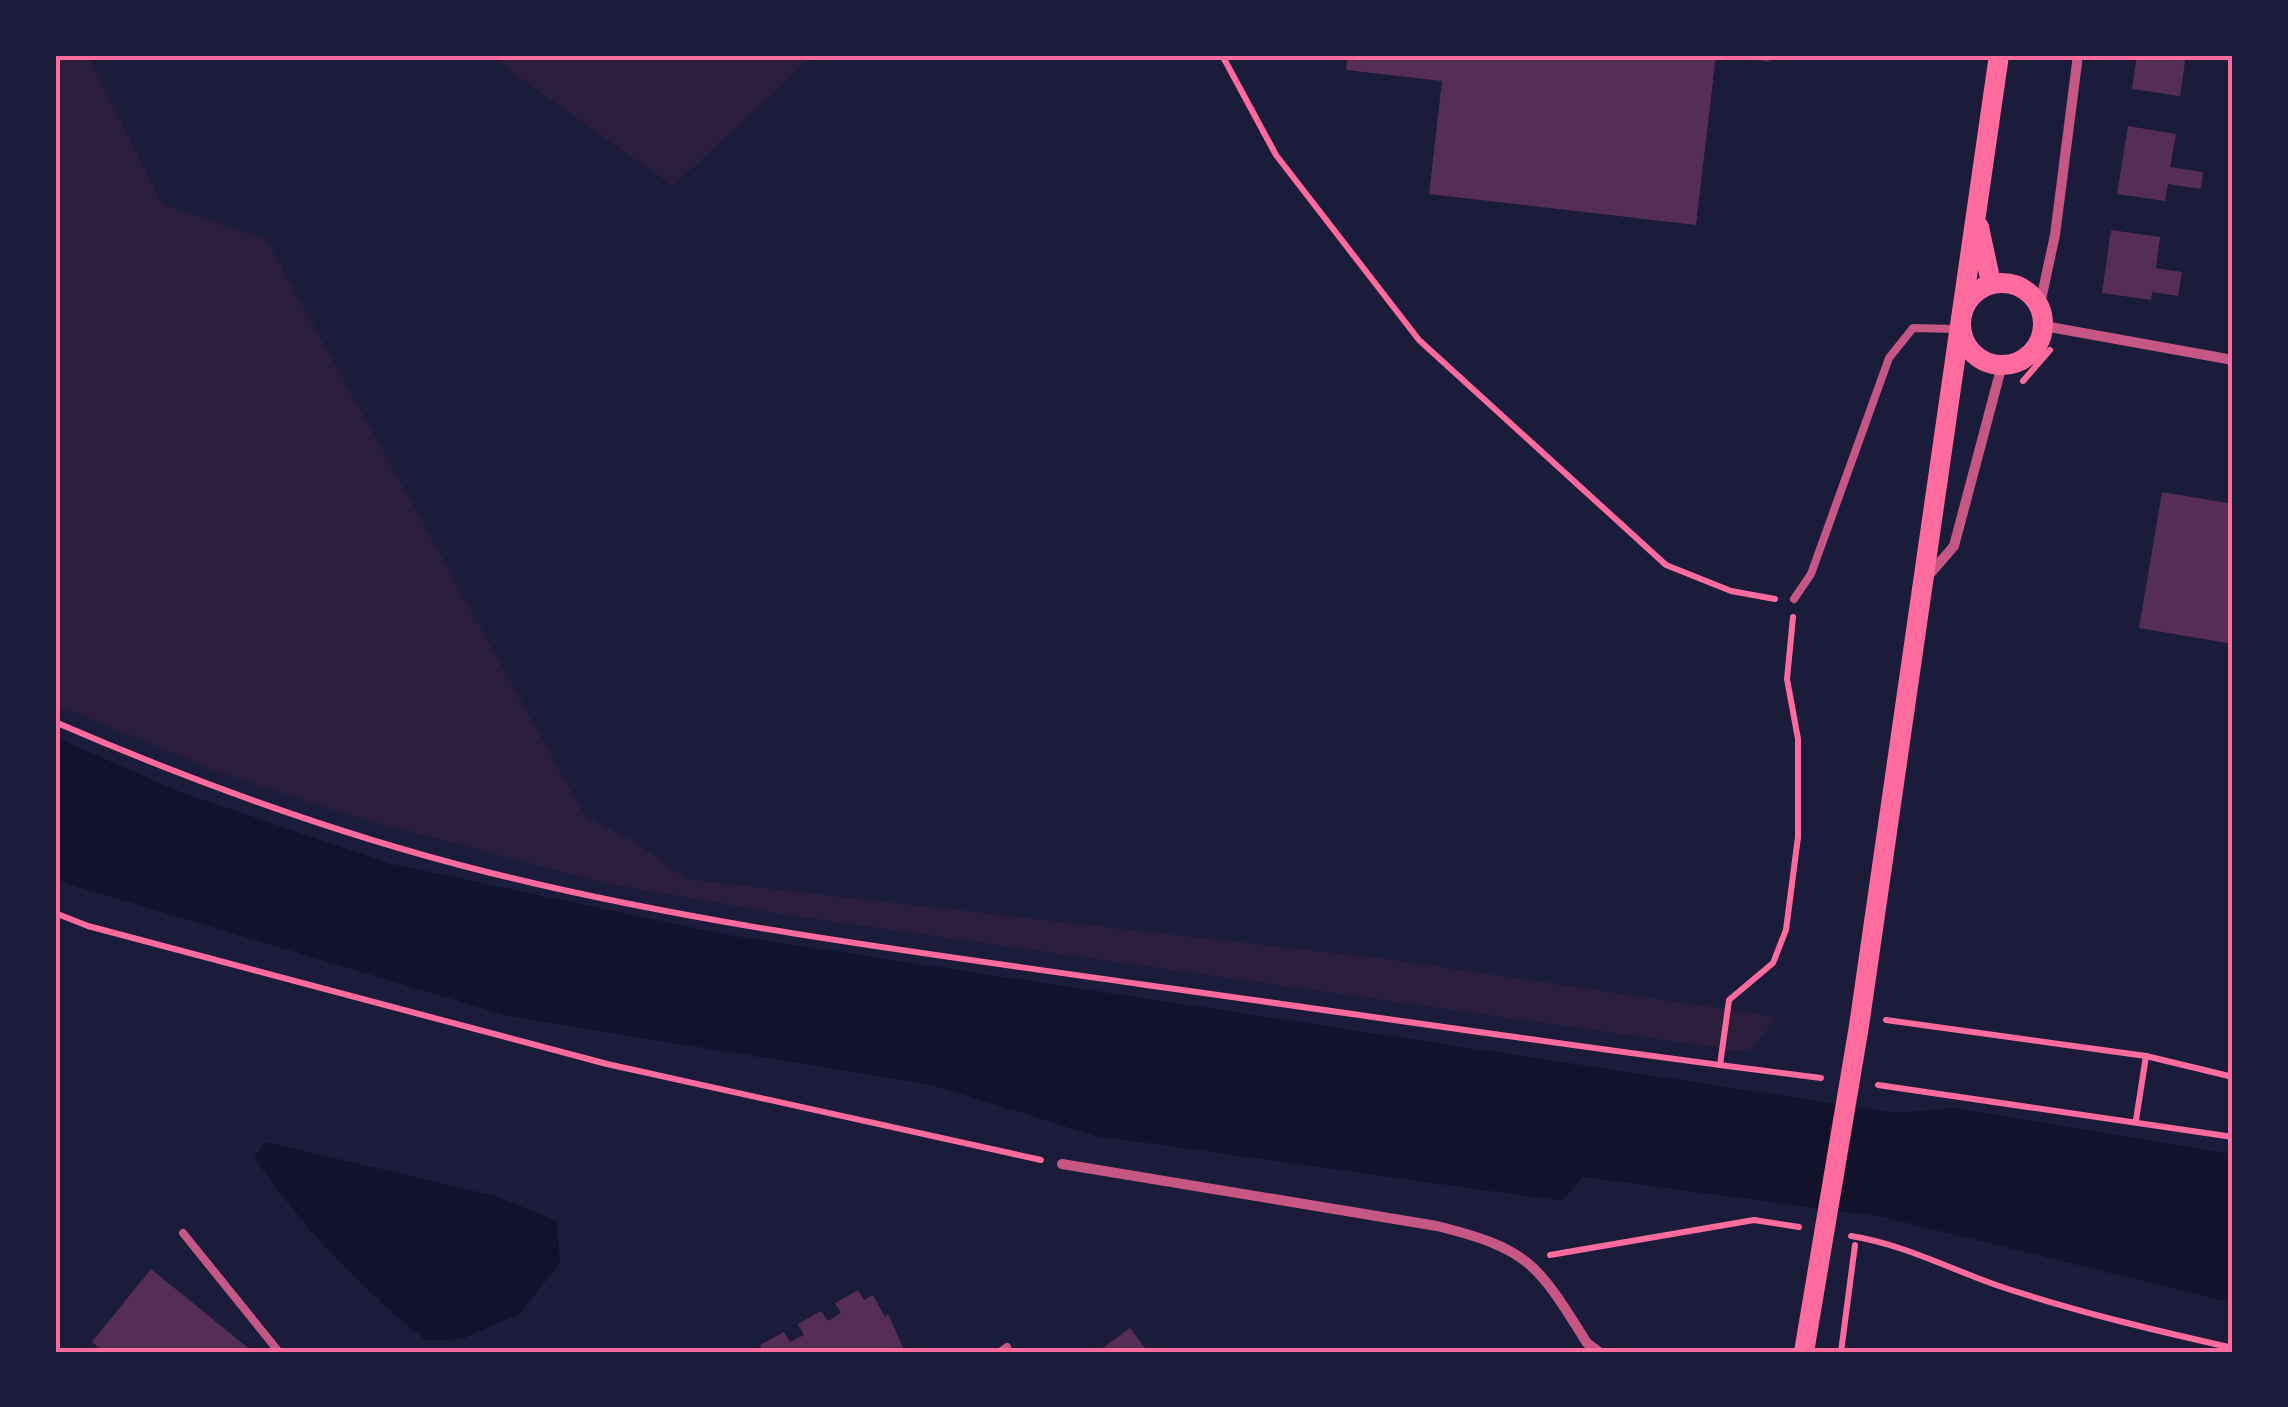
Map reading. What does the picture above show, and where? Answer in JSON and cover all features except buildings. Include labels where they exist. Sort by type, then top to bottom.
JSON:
[{"type":"main road","points":[[1804,1352],[1859,1026],[1998,55]]},
{"type":"main road","points":[[1976,212],[1991,284]]},
{"type":"main road","points":[[1991,284],[2025,291],[2040,304],[2044,326],[2030,354],[2002,365],[1984,361],[1962,340],[1961,326],[1972,296],[1991,284]]},
{"type":"street","points":[[2040,304],[2054,235],[2078,55]]},
{"type":"street","points":[[2044,326],[2233,360]]},
{"type":"street","points":[[1922,583],[1954,546],[2002,365]]},
{"type":"street","points":[[1062,1164],[1436,1226],[1496,1241],[1528,1260],[1587,1343],[1599,1352]]},
{"type":"lane","points":[[1794,599],[1810,574],[1889,358],[1913,328],[1961,326]]},
{"type":"lane","points":[[183,1233],[279,1352]]},
{"type":"path","points":[[1222,55],[1276,156],[1340,243],[1419,340],[1482,400],[1666,565],[1730,591],[1764,599],[1794,599],[1787,680],[1798,740],[1798,838],[1786,930],[1773,963],[1729,1000],[1720,1065]]},
{"type":"path","points":[[2021,383],[2042,363],[2044,354],[2075,332]]},
{"type":"path","points":[[55,722],[166,770],[318,824],[483,872],[649,908],[1042,970],[1832,1079]]},
{"type":"path","points":[[55,913],[88,926],[511,1040],[1062,1164]]},
{"type":"path","points":[[1888,1001],[1886,1020],[2146,1056],[2233,1077]]},
{"type":"path","points":[[2136,1120],[2146,1056]]},
{"type":"path","points":[[1869,1084],[2136,1120],[2233,1138]]},
{"type":"path","points":[[1528,1260],[1754,1220],[1807,1228]]},
{"type":"path","points":[[1842,1234],[1878,1240],[1996,1285],[2233,1348]]},
{"type":"path","points":[[1840,1352],[1848,1302]]},
{"type":"shaded area","points":[[55,55],[89,55],[162,204],[266,239],[585,816],[636,843],[686,879],[1387,959],[1777,1017],[1749,1052],[800,917],[604,883],[349,815],[216,771],[55,704]]},
{"type":"shaded area","points":[[494,55],[814,55],[673,186],[513,73]]},
{"type":"shaded area","points":[[55,737],[180,792],[388,863],[722,934],[1896,1113],[1955,1108],[2233,1154],[2233,1303],[1882,1217],[1583,1177],[1561,1201],[1096,1136],[932,1085],[508,1016],[55,880]]},
{"type":"shaded area","points":[[266,1142],[495,1196],[557,1221],[560,1263],[519,1314],[462,1339],[425,1340],[377,1299],[292,1208],[254,1157]]}]
